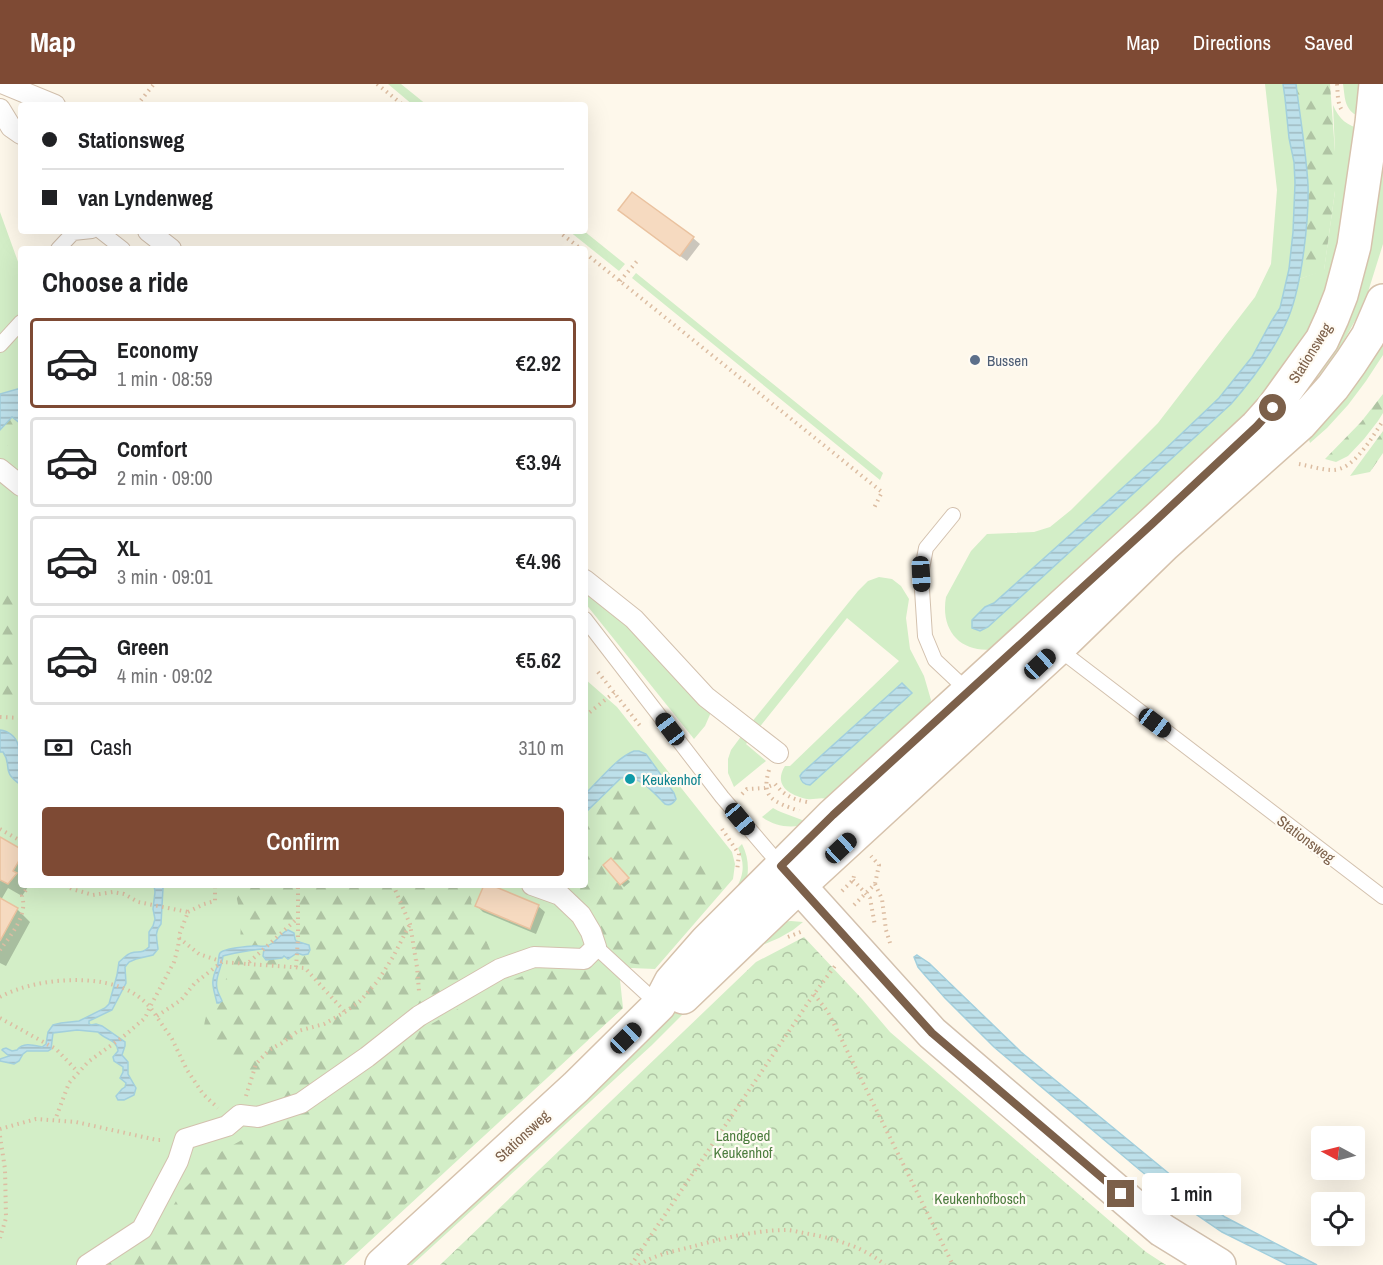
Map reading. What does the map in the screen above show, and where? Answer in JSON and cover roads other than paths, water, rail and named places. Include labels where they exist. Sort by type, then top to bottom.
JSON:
[{"type":"main road","name":"Stationsweg","points":[[382,1265],[576,1087],[659,1005],[671,981],[707,940],[790,876],[833,815],[978,702],[1048,638],[1273,408],[1322,340],[1341,295],[1354,246],[1376,84]]},
{"type":"main road","name":"Stationsweg","points":[[1048,638],[1164,545],[1300,424],[1333,387],[1351,362],[1368,336],[1383,301]]},
{"type":"main road","points":[[790,876],[932,1033],[1162,1230],[1219,1265]]},
{"type":"street","points":[[4,84],[48,102]]},
{"type":"street","points":[[0,109],[11,127],[18,132]]},
{"type":"street","points":[[152,234],[167,246]]},
{"type":"street","points":[[0,469],[18,484]]},
{"type":"street","points":[[588,582],[634,619],[706,697],[778,753]]},
{"type":"street","points":[[87,1265],[142,1229],[178,1161],[185,1139],[227,1126],[240,1115],[258,1117],[302,1103],[367,1057],[419,1016],[500,969],[534,957],[584,959],[597,947],[581,915],[560,895],[540,888]]},
{"type":"lane","points":[[61,246],[72,234]]},
{"type":"lane","points":[[104,234],[119,246]]},
{"type":"lane","points":[[0,345],[18,325]]},
{"type":"lane","points":[[953,515],[926,548],[921,574],[925,636],[935,660],[978,702]]},
{"type":"lane","points":[[588,623],[728,805],[790,876]]},
{"type":"lane","name":"Stationsweg","points":[[1048,638],[1383,897]]},
{"type":"lane","points":[[597,947],[659,1005]]},
{"type":"water","points":[[1283,84],[1296,84],[1306,160],[1308,199],[1304,251],[1298,287],[1289,316],[1278,339],[1256,373],[1231,404],[988,627],[980,631],[972,628],[972,620],[985,607],[994,603],[1219,398],[1252,357],[1280,308],[1289,269],[1295,183]]},
{"type":"water","points":[[18,389],[18,422],[12,417],[0,430],[0,394]]},
{"type":"water","points":[[902,683],[912,693],[810,785],[803,783],[800,776],[802,773]]},
{"type":"water","points":[[0,730],[11,734],[17,742],[18,782],[11,776],[6,757],[3,752],[0,752]]},
{"type":"water","points":[[639,751],[646,754],[674,793],[675,801],[670,805],[665,804],[640,782],[621,778],[588,810],[588,791],[627,754]]},
{"type":"water","points":[[154,888],[163,888],[161,924],[157,933],[158,949],[153,955],[129,962],[125,967],[126,983],[112,1010],[89,1021],[89,1024],[102,1026],[125,1042],[122,1055],[128,1062],[128,1074],[136,1088],[134,1095],[118,1100],[116,1096],[126,1083],[120,1078],[123,1067],[114,1061],[113,1057],[118,1051],[115,1044],[98,1032],[77,1030],[53,1033],[51,1049],[48,1051],[27,1051],[14,1064],[0,1061],[9,1056],[3,1049],[12,1051],[28,1045],[42,1047],[46,1044],[48,1032],[53,1025],[79,1021],[109,1004],[119,962],[130,954],[149,947],[149,932],[155,919],[153,909]]},
{"type":"water","points":[[288,930],[294,933],[296,941],[309,945],[308,954],[297,953],[288,959],[284,956],[266,960],[263,956],[264,949],[223,956],[217,978],[217,988],[222,1001],[217,1003],[213,981],[220,953],[235,948],[269,945]]},
{"type":"water","points":[[917,955],[929,963],[1021,1052],[1189,1190],[1225,1217],[1317,1265],[1288,1265],[1222,1232],[1191,1211],[994,1047],[923,973],[914,957]]},
{"type":"place","name":"Bussen","points":[[975,360]]},
{"type":"place","name":"Keukenhof","points":[[630,779]]},
{"type":"park label","name":"Landgoed Keukenhof","points":[[743,1144]]},
{"type":"park label","name":"Keukenhofbosch","points":[[980,1198]]}]
